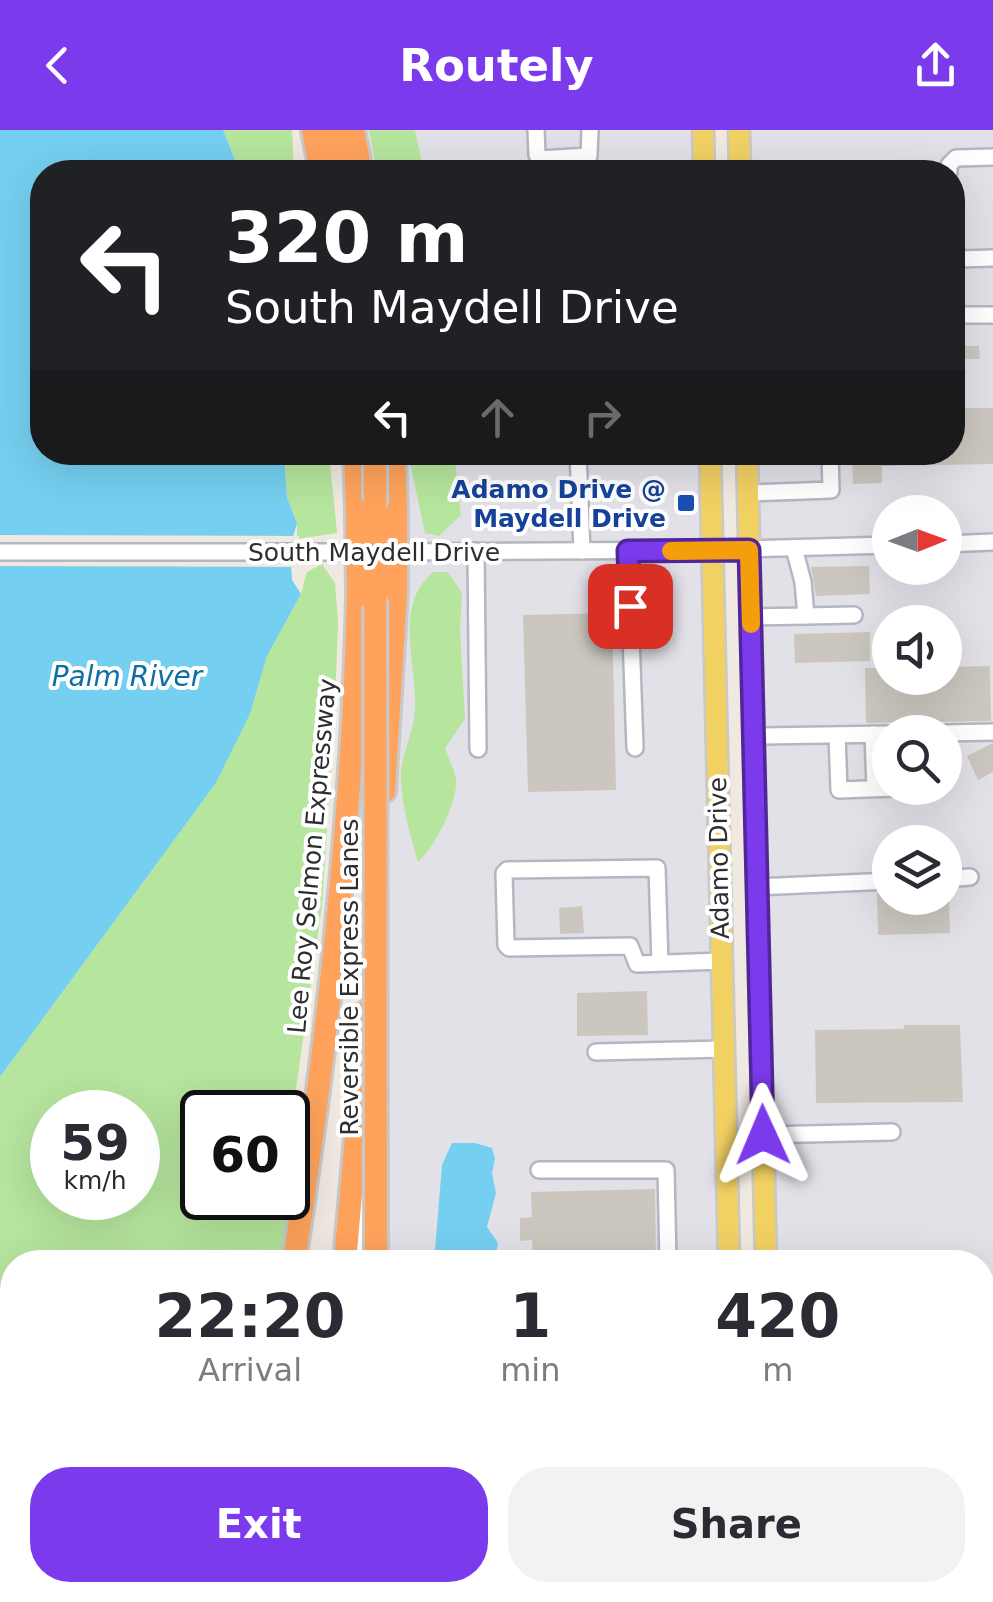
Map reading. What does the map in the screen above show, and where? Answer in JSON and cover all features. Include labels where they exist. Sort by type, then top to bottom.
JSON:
[{"type":"highway","points":[[313,130],[319,160]]},
{"type":"highway","points":[[334,130],[339,160]]},
{"type":"highway","points":[[354,130],[359,160]]},
{"type":"highway","name":"Lee Roy Selmon Expressway","points":[[296,1250],[328,1014],[354,704],[358,596],[355,465]]},
{"type":"highway","name":"Reversible Express Lanes","points":[[375,465],[376,1250]]},
{"type":"highway","points":[[347,1250],[389,731],[396,592],[394,465]]},
{"type":"main road","points":[[703,130],[704,160]]},
{"type":"main road","points":[[739,130],[740,160]]},
{"type":"main road","name":"Adamo Drive","points":[[710,465],[729,1250]]},
{"type":"main road","name":"Adamo Drive","points":[[747,465],[766,1250]]},
{"type":"main road","points":[[721,934],[758,934]]},
{"type":"street","points":[[536,130],[540,159],[589,156],[590,130]]},
{"type":"street","points":[[954,160],[993,157]]},
{"type":"street","points":[[965,259],[993,258]]},
{"type":"street","points":[[965,316],[993,315]]},
{"type":"street","points":[[579,465],[582,551]]},
{"type":"street","points":[[748,492],[831,490],[830,465]]},
{"type":"street","points":[[962,543],[993,542]]},
{"type":"street","name":"South Maydell Drive","points":[[0,552],[628,551],[872,546]]},
{"type":"street","points":[[794,548],[806,616]]},
{"type":"street","points":[[476,551],[478,749]]},
{"type":"street","points":[[628,551],[635,748]]},
{"type":"street","points":[[750,617],[854,615]]},
{"type":"street","points":[[962,733],[993,732]]},
{"type":"street","points":[[755,736],[872,734]]},
{"type":"street","points":[[838,735],[839,790],[872,788]]},
{"type":"street","points":[[660,963],[657,868],[504,873],[509,948],[630,946],[635,962],[660,963],[722,961]]},
{"type":"street","points":[[962,878],[970,878]]},
{"type":"street","points":[[758,887],[872,882]]},
{"type":"street","points":[[596,1052],[724,1049]]},
{"type":"street","points":[[360,1090],[364,1140],[360,1250]]},
{"type":"street","points":[[763,1135],[892,1132]]},
{"type":"street","points":[[539,1170],[665,1169],[668,1250]]},
{"type":"shaded area","points":[[358,130],[700,130],[701,160],[363,160]]},
{"type":"shaded area","points":[[743,130],[993,130],[993,1250],[774,1250],[767,844],[751,465],[965,465],[965,160],[743,160]]},
{"type":"shaded area","points":[[399,465],[710,465],[713,549],[402,547]]},
{"type":"shaded area","points":[[404,550],[716,554],[733,1250],[376,1250],[372,1020],[400,663]]},
{"type":"green space","points":[[223,130],[292,130],[293,160],[235,160]]},
{"type":"green space","points":[[369,130],[415,130],[421,160],[375,160]]},
{"type":"green space","points":[[285,465],[330,465],[337,533],[297,539],[297,523],[287,498]]},
{"type":"green space","points":[[411,465],[455,465],[461,515],[439,536],[425,533]]},
{"type":"green space","points":[[322,564],[335,583],[335,702],[322,906],[296,1090],[180,1090],[180,1220],[293,1220],[291,1250],[0,1250],[0,1077],[216,783],[250,714],[267,656],[301,594],[307,572]]},
{"type":"green space","points":[[433,572],[448,572],[462,593],[465,719],[445,748],[456,780],[453,800],[438,836],[418,862],[405,810],[401,771],[414,718],[410,622],[420,587]]},
{"type":"water","name":"Palm River","points":[[0,130],[223,130],[235,160],[30,160],[30,465],[285,465],[287,498],[297,523],[290,547],[292,580],[301,594],[267,656],[250,714],[216,783],[0,1077]]},
{"type":"water","points":[[452,1143],[492,1148],[496,1193],[487,1227],[498,1243],[497,1250],[435,1250],[442,1165]]},
{"type":"pier","points":[[0,535],[299,536],[297,567],[0,566]]},
{"type":"building","points":[[965,346],[979,346],[980,359],[965,359]]},
{"type":"building","points":[[965,408],[993,408],[993,464],[965,465]]},
{"type":"building","points":[[852,465],[938,465],[882,466],[882,483],[853,484]]},
{"type":"building","points":[[869,566],[870,594],[816,596],[811,567]]},
{"type":"building","points":[[612,613],[616,790],[528,792],[523,615]]},
{"type":"building","points":[[870,632],[870,661],[795,663],[794,634]]},
{"type":"building","points":[[990,666],[991,721],[962,721],[962,715],[872,715],[872,723],[866,723],[865,668],[872,668],[872,695],[962,695],[962,667]]},
{"type":"building","points":[[993,743],[993,772],[978,780],[967,756]]},
{"type":"building","points":[[582,906],[584,933],[560,934],[559,908]]},
{"type":"building","points":[[878,915],[949,915],[950,933],[878,935]]},
{"type":"building","points":[[647,991],[648,1035],[577,1036],[577,993]]},
{"type":"building","points":[[904,1025],[960,1025],[963,1102],[816,1103],[815,1030],[904,1029]]},
{"type":"building","points":[[655,1189],[656,1250],[533,1250],[532,1240],[520,1241],[520,1218],[532,1217],[531,1192]]},
{"type":"slow traffic","points":[[671,551],[749,550],[751,624]]},
{"type":"place","name":"Adamo Drive @ Maydell Drive","points":[[686,503]]},
{"type":"route","points":[[630,606],[628,551],[749,550],[763,1135]]}]
